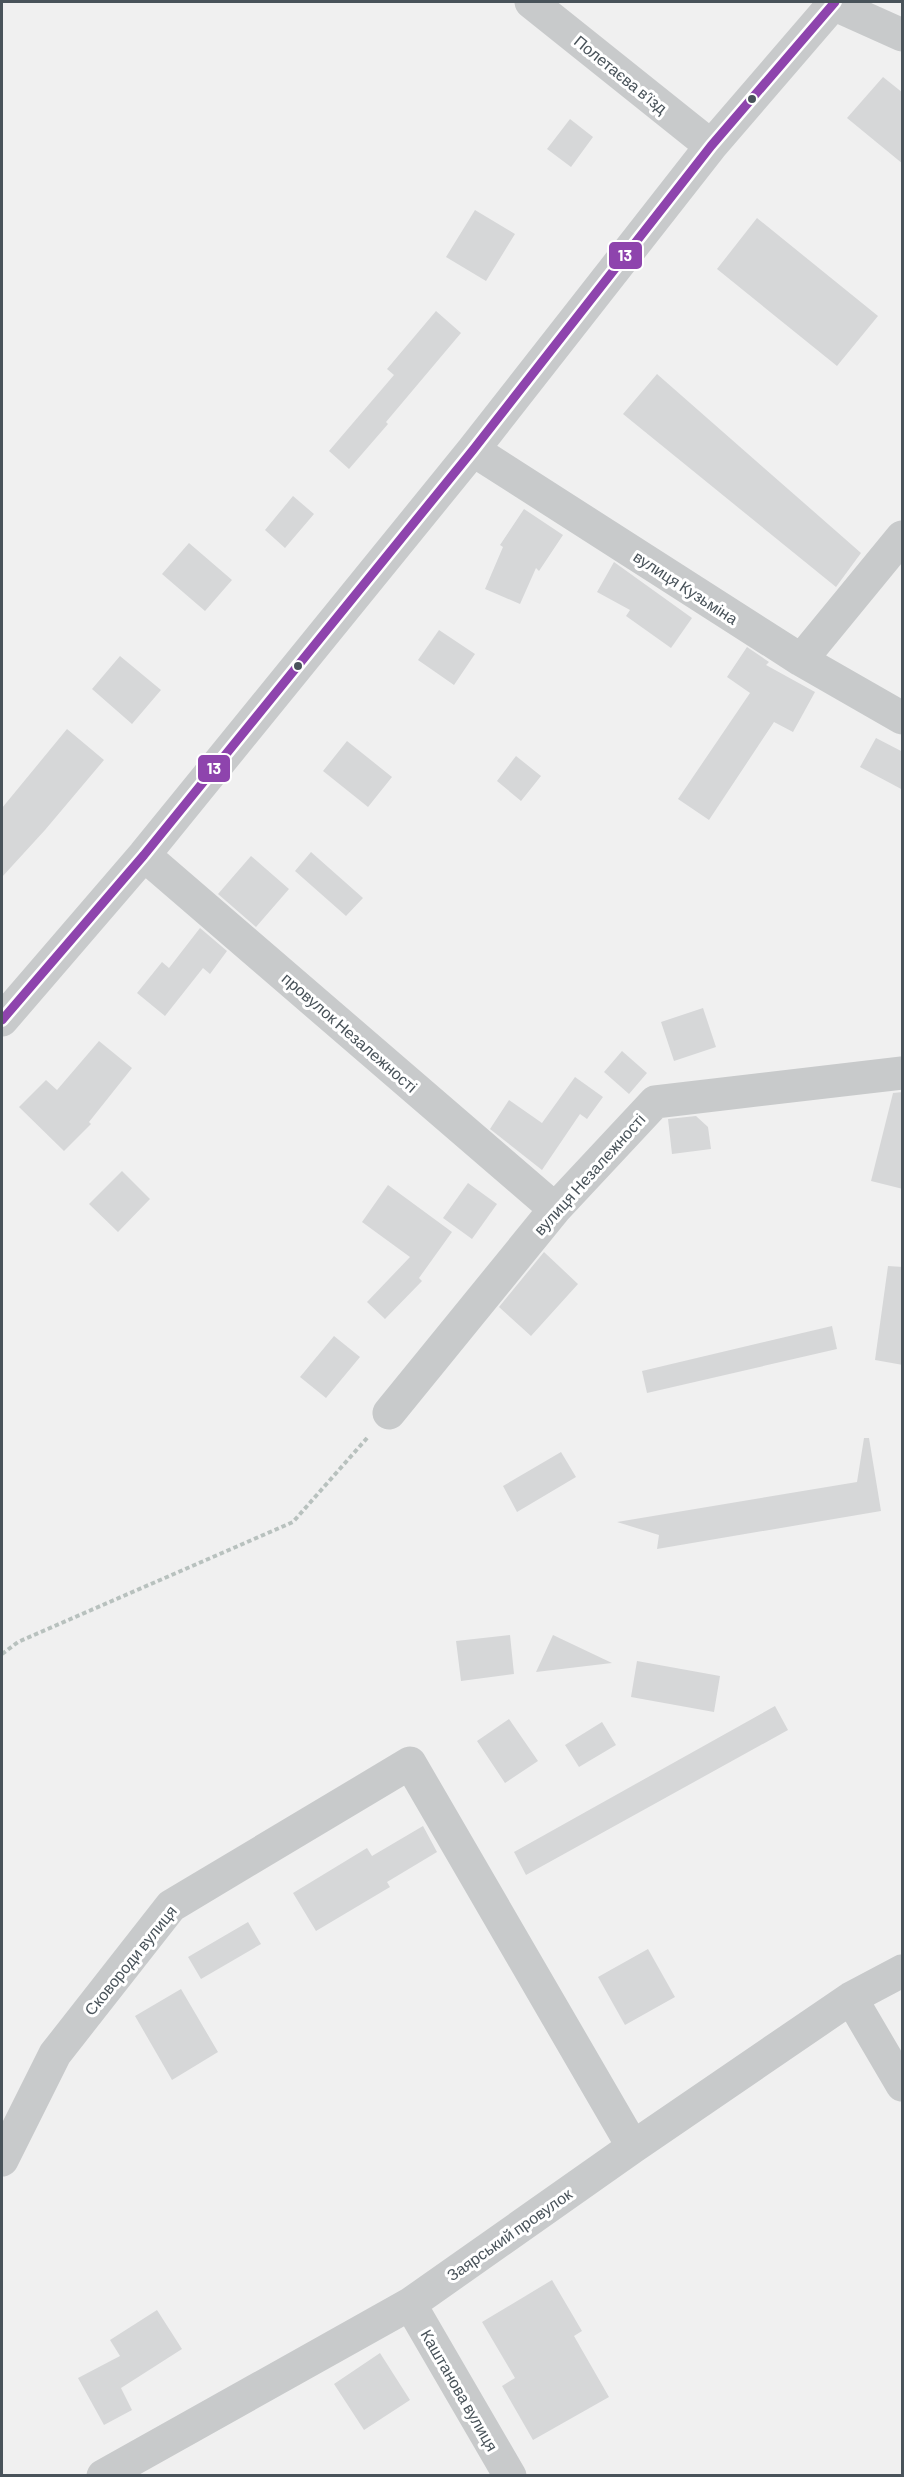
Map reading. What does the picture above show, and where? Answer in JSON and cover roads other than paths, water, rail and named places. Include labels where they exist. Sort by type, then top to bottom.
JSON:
[{"type":"street","name":"Полетаєва в’їзд","points":[[531,2],[711,146]]},
{"type":"street","points":[[2,1020],[144,855],[473,450],[711,146],[834,3],[903,35]]},
{"type":"street","name":"вулиця Кузьміна","points":[[473,450],[801,660],[903,718]]},
{"type":"street","points":[[801,660],[903,537]]},
{"type":"street","name":"провулок Незалежності","points":[[144,855],[555,1209]]},
{"type":"street","name":"вулиця Незалежності","points":[[389,1413],[555,1209],[655,1102],[903,1073]]},
{"type":"street","name":"Сковороди вулиця","points":[[2,2160],[55,2054],[171,1906],[410,1763],[633,2147]]},
{"type":"street","name":"Заярський провулок","points":[[103,2475],[410,2304],[633,2147],[851,1998],[903,1971]]},
{"type":"street","points":[[851,1998],[903,2085]]},
{"type":"street","name":"Каштанова вулиця","points":[[410,2304],[510,2475]]}]
